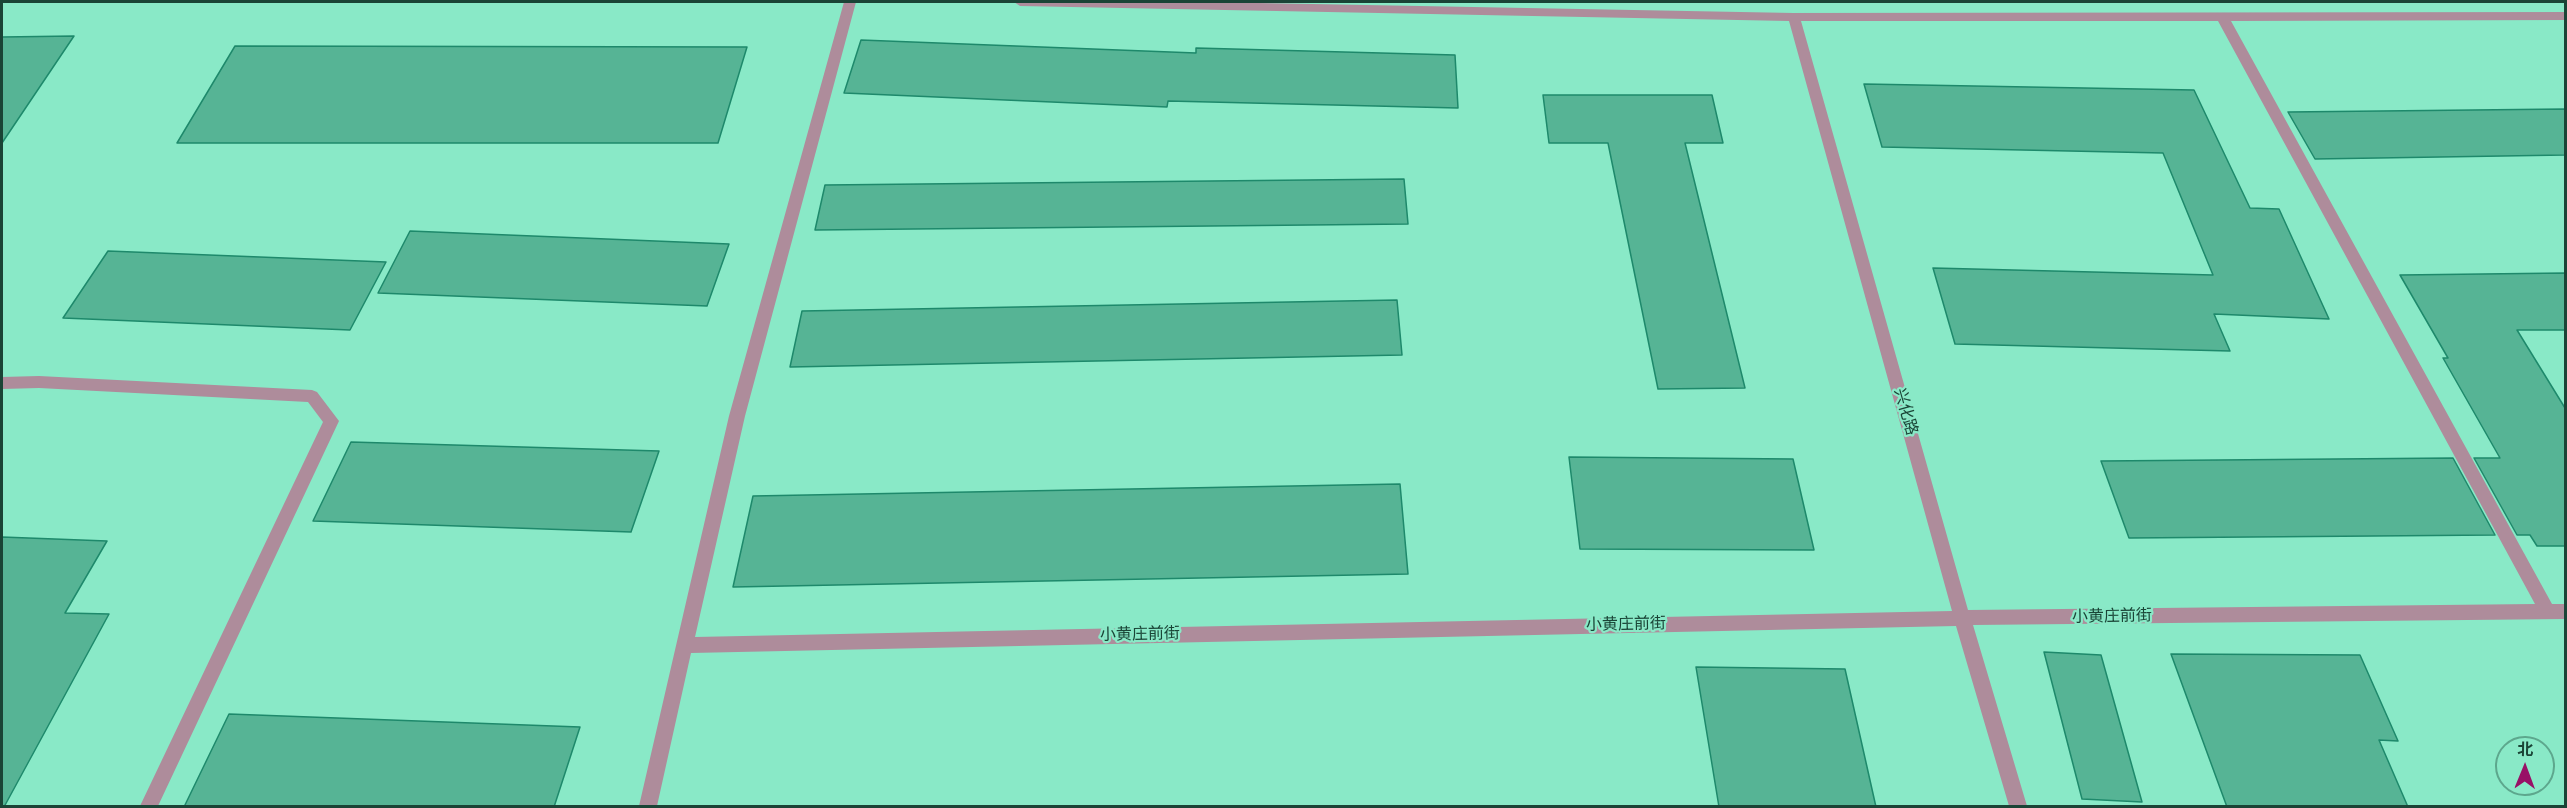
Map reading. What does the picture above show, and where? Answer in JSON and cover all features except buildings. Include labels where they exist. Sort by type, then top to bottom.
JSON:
[{"type":"street","points":[[648,807],[687,645],[737,416],[850,2]]},
{"type":"street","points":[[1020,2],[1637,8],[1794,17],[2565,16]]},
{"type":"street","points":[[2222,16],[2557,612]]},
{"type":"street","name":"兴化路","points":[[1794,17],[1962,618],[2018,807]]},
{"type":"street","points":[[2,383],[39,382],[312,396],[331,421],[149,807]]},
{"type":"street","name":"小黄庄前街","points":[[687,645],[1962,618],[2557,612]]}]
